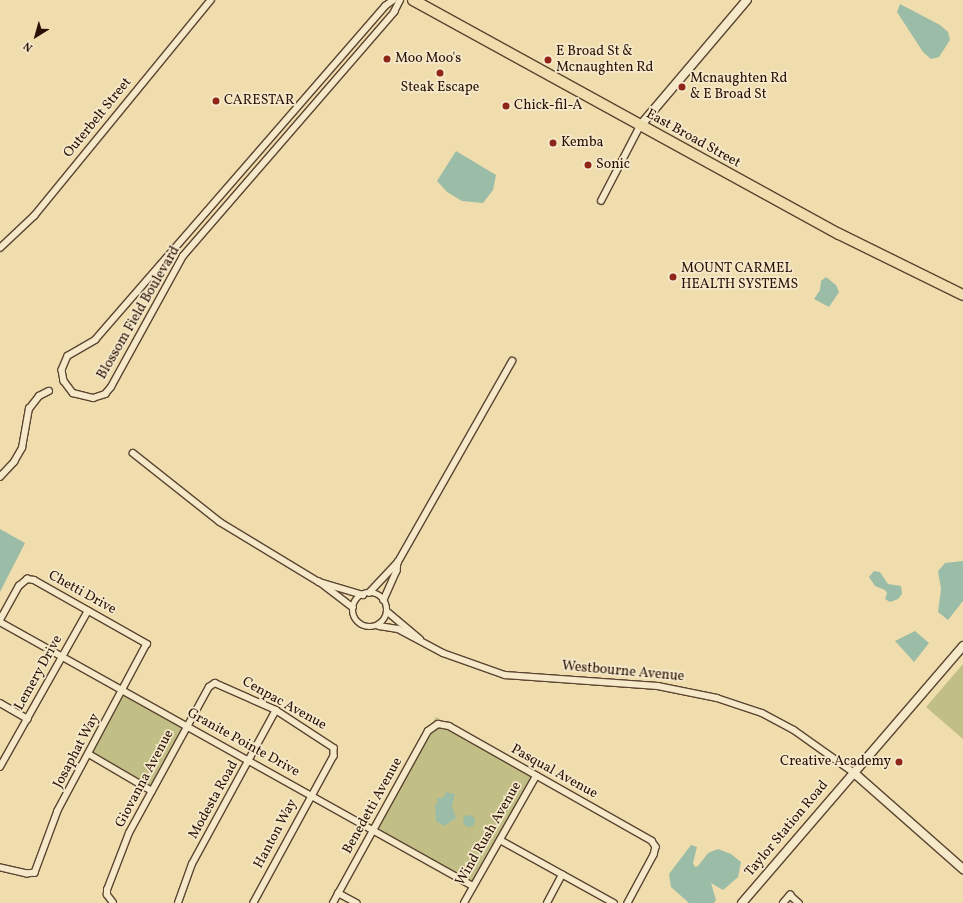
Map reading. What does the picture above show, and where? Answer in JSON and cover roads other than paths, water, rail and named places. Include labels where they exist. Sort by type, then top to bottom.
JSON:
[{"type":"highway","name":"East Broad Street","points":[[413,0],[845,238],[963,295]]},
{"type":"main road","points":[[640,126],[747,0]]},
{"type":"main road","name":"Taylor Station Road","points":[[742,903],[853,772],[963,646]]},
{"type":"main road","name":"Westbourne Avenue","points":[[853,772],[963,869]]},
{"type":"street","name":"Outerbelt Street","points":[[0,248],[34,216],[211,0]]},
{"type":"street","name":"Blossom Field Boulevard","points":[[394,0],[386,6],[96,340],[68,356],[62,370],[64,381],[73,393],[93,398],[105,394],[110,388],[183,256],[394,12],[400,0]]},
{"type":"street","points":[[601,201],[640,126]]},
{"type":"street","points":[[353,608],[398,562],[512,361]]},
{"type":"street","points":[[0,477],[14,462],[22,448],[29,409],[39,396],[49,391]]},
{"type":"street","points":[[133,453],[220,522],[319,582],[353,608],[355,618],[363,626],[379,626],[388,612],[384,600],[397,571],[398,562]]},
{"type":"street","name":"Chetti Drive","points":[[0,621],[19,586],[28,579],[34,580],[147,644]]},
{"type":"street","points":[[319,582],[384,600]]},
{"type":"street","name":"Lemery Drive","points":[[0,767],[88,611]]},
{"type":"street","name":"Westbourne Avenue","points":[[388,612],[422,640]]},
{"type":"street","name":"Granite Pointe Drive","points":[[0,621],[473,886]]},
{"type":"street","name":"Westbourne Avenue","points":[[379,626],[398,630],[422,640],[450,656],[505,675],[658,686],[717,698],[762,713],[794,730],[853,772]]},
{"type":"street","name":"Josaphat Way","points":[[0,868],[27,874],[35,873],[58,811],[147,644]]},
{"type":"street","name":"Cenpac Avenue","points":[[213,683],[220,683],[276,710],[331,744],[334,756]]},
{"type":"street","name":"Giovanna Avenue","points":[[113,903],[107,895],[107,890],[129,833],[187,726],[213,683]]},
{"type":"street","points":[[0,703],[28,719]]},
{"type":"street","name":"Modesta Road","points":[[178,903],[192,864],[276,710]]},
{"type":"street","name":"Pasqual Avenue","points":[[438,724],[449,726],[645,836],[656,847],[654,855],[628,903]]},
{"type":"street","name":"Benedetti Avenue","points":[[333,903],[428,731],[438,724]]},
{"type":"street","points":[[89,754],[152,791]]},
{"type":"street","name":"Hanton Way","points":[[254,903],[311,794],[334,756]]},
{"type":"street","name":"Wind Rush Avenue","points":[[464,903],[536,776]]},
{"type":"street","points":[[500,840],[614,903]]},
{"type":"street","points":[[547,903],[562,875]]},
{"type":"street","points":[[338,893],[357,903]]},
{"type":"street","points":[[783,903],[790,895],[799,903]]},
{"type":"place","name":"Moo Moo's","points":[[387,59]]},
{"type":"place","name":"E Broad St & Mcnaughten Rd","points":[[548,60]]},
{"type":"place","name":"Steak Escape","points":[[440,73]]},
{"type":"place","name":"Mcnaughten Rd & E Broad St","points":[[682,87]]},
{"type":"place","name":"CARESTAR","points":[[216,101]]},
{"type":"place","name":"Chick-fil-A","points":[[506,106]]},
{"type":"place","name":"Kemba","points":[[553,143]]},
{"type":"place","name":"Sonic","points":[[588,165]]},
{"type":"place","name":"MOUNT CARMEL HEALTH SYSTEMS","points":[[673,277]]},
{"type":"place","name":"Creative Academy","points":[[899,762]]}]
